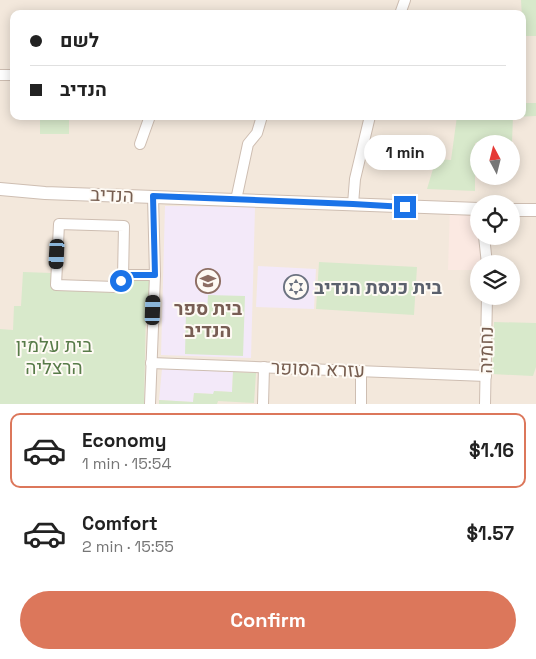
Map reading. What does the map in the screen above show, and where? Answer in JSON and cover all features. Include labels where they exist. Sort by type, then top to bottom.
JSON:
[{"type":"street","points":[[140,144],[149,120]]},
{"type":"street","points":[[236,200],[247,148],[257,133],[261,120]]},
{"type":"street","points":[[353,204],[356,179],[369,120]]},
{"type":"street","name":"הנדיב","points":[[0,183],[26,186],[45,193]]},
{"type":"street","name":"הנדיב","points":[[0,189],[45,193],[470,209]]},
{"type":"street","points":[[150,404],[155,275],[153,196]]},
{"type":"street","points":[[520,210],[536,210]]},
{"type":"street","points":[[123,278],[124,226],[59,224],[56,285],[115,287],[123,278],[130,274],[155,275]]},
{"type":"street","name":"נחמיה","points":[[485,404],[487,305]]},
{"type":"street","name":"עזרא הסופר","points":[[151,363],[486,376]]},
{"type":"street","points":[[263,404],[264,367]]},
{"type":"street","points":[[360,404],[361,371]]},
{"type":"shaded area","points":[[0,0],[536,0],[536,404],[0,404]]},
{"type":"shaded area","name":"בית ספר הנדיב","points":[[165,206],[255,207],[251,358],[161,355]]},
{"type":"shaded area","points":[[450,206],[470,207],[470,245],[482,245],[482,255],[470,255],[470,270],[448,270]]},
{"type":"shaded area","points":[[258,266],[316,269],[314,309],[256,307]]},
{"type":"shaded area","points":[[162,369],[233,372],[232,392],[214,391],[214,394],[194,393],[193,402],[159,400]]},
{"type":"green space","points":[[521,0],[536,0],[536,36],[526,36],[526,10],[522,10]]},
{"type":"green space","points":[[526,103],[536,103],[536,116],[526,116]]},
{"type":"green space","points":[[40,120],[69,120],[69,134],[40,134]]},
{"type":"green space","points":[[456,120],[513,120],[512,135],[470,135],[470,185],[475,185],[475,191],[427,189],[436,159],[451,160]]},
{"type":"green space","points":[[319,262],[417,267],[414,315],[316,309]]},
{"type":"green space","name":"בית עלמין הרצליה","points":[[23,272],[52,273],[52,288],[124,290],[124,281],[151,281],[151,308],[146,309],[144,404],[0,404],[0,329],[13,330],[14,306],[21,306]]},
{"type":"green space","points":[[208,295],[245,296],[243,356],[185,354],[186,311],[207,312]]},
{"type":"green space","points":[[494,322],[536,323],[536,367],[533,376],[492,374]]},
{"type":"green space","points":[[233,372],[256,373],[254,403],[218,401],[217,404],[159,404],[159,400],[193,402],[194,393],[232,392]]},
{"type":"place","name":"בית ספר הנדיב","points":[[208,281]]},
{"type":"place","name":"בית כנסת הנדיב","points":[[296,287]]},
{"type":"route","points":[[121,281],[126,275],[130,274],[155,275],[153,196],[405,207]]}]
